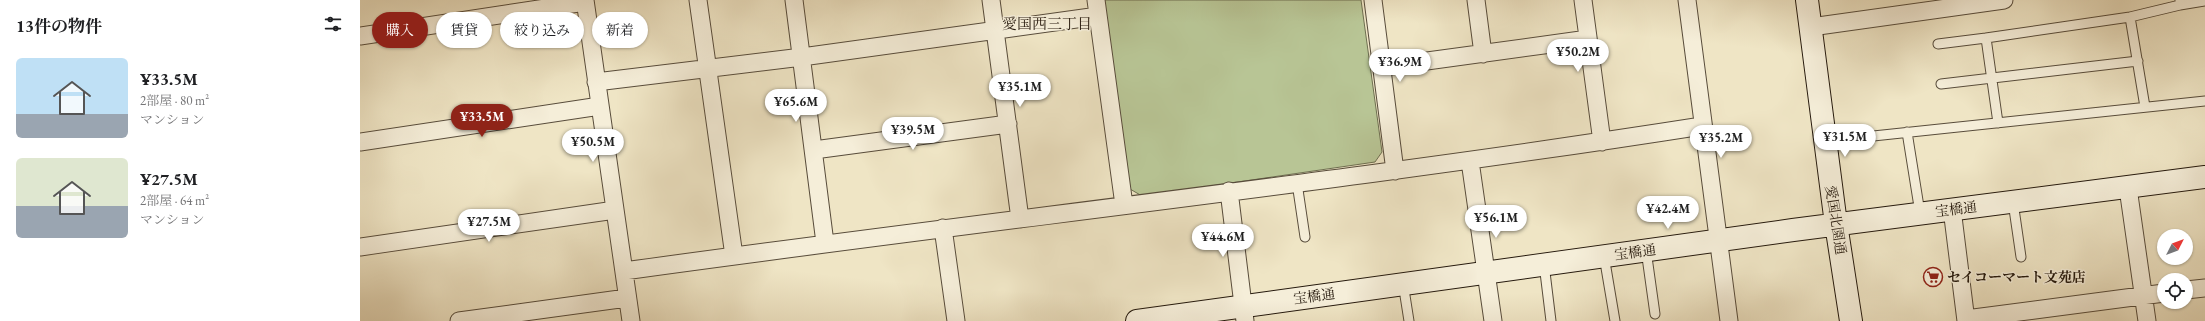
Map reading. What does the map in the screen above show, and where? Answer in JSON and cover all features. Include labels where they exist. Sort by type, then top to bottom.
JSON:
[{"type":"street","points":[[698,0],[734,256]]},
{"type":"street","points":[[794,0],[825,243]]},
{"type":"street","points":[[991,0],[1020,219]]},
{"type":"street","points":[[1373,0],[1383,67],[1395,171]]},
{"type":"street","points":[[1476,0],[1484,54]]},
{"type":"street","points":[[1583,0],[1602,142]]},
{"type":"street","points":[[1687,0],[1702,126],[1729,321]]},
{"type":"street","name":"愛国北園通","points":[[1807,0],[1836,224],[1851,321]]},
{"type":"street","points":[[1811,27],[1926,6],[2004,0]]},
{"type":"street","points":[[360,36],[585,1],[631,321]]},
{"type":"street","points":[[596,82],[802,57],[995,31],[1097,8],[1124,205]]},
{"type":"street","points":[[1383,67],[1588,39]]},
{"type":"street","points":[[360,142],[600,106]]},
{"type":"street","points":[[814,150],[1008,124]]},
{"type":"street","points":[[624,271],[825,243],[1470,161],[1702,126]]},
{"type":"street","points":[[1470,161],[1493,321]]},
{"type":"street","name":"宝橋通","points":[[1137,321],[1244,313],[1403,283],[1836,224],[2205,177]]},
{"type":"street","points":[[2128,188],[2147,321]]},
{"type":"street","points":[[1229,191],[1244,313]]},
{"type":"street","points":[[1952,209],[1966,320],[2054,314],[2157,294]]},
{"type":"street","points":[[360,247],[615,210]]},
{"type":"street","points":[[943,228],[956,321]]},
{"type":"street","points":[[2193,289],[2205,288]]},
{"type":"street","points":[[459,321],[627,298]]},
{"type":"lane","points":[[1938,44],[2130,17],[2180,2],[2205,1]]},
{"type":"lane","points":[[2130,17],[2145,107]]},
{"type":"lane","points":[[1986,38],[1998,122]]},
{"type":"lane","points":[[1941,84],[2138,61]]},
{"type":"lane","points":[[1826,141],[2205,101]]},
{"type":"lane","points":[[1907,132],[1920,213]]},
{"type":"lane","points":[[1297,183],[1305,237]]},
{"type":"lane","points":[[2013,202],[2021,257]]},
{"type":"lane","points":[[1646,250],[1655,314]]},
{"type":"lane","points":[[1604,256],[1615,321]]},
{"type":"lane","points":[[1544,264],[1551,321]]},
{"type":"lane","points":[[1403,283],[1408,321]]},
{"type":"green space","points":[[1104,0],[1361,0],[1382,152],[1375,162],[1142,196],[1130,189]]},
{"type":"place","name":"セイコーマート文苑店","points":[[1933,277]]},
{"type":"district","name":"愛国西三丁目","points":[[1047,23]]}]
